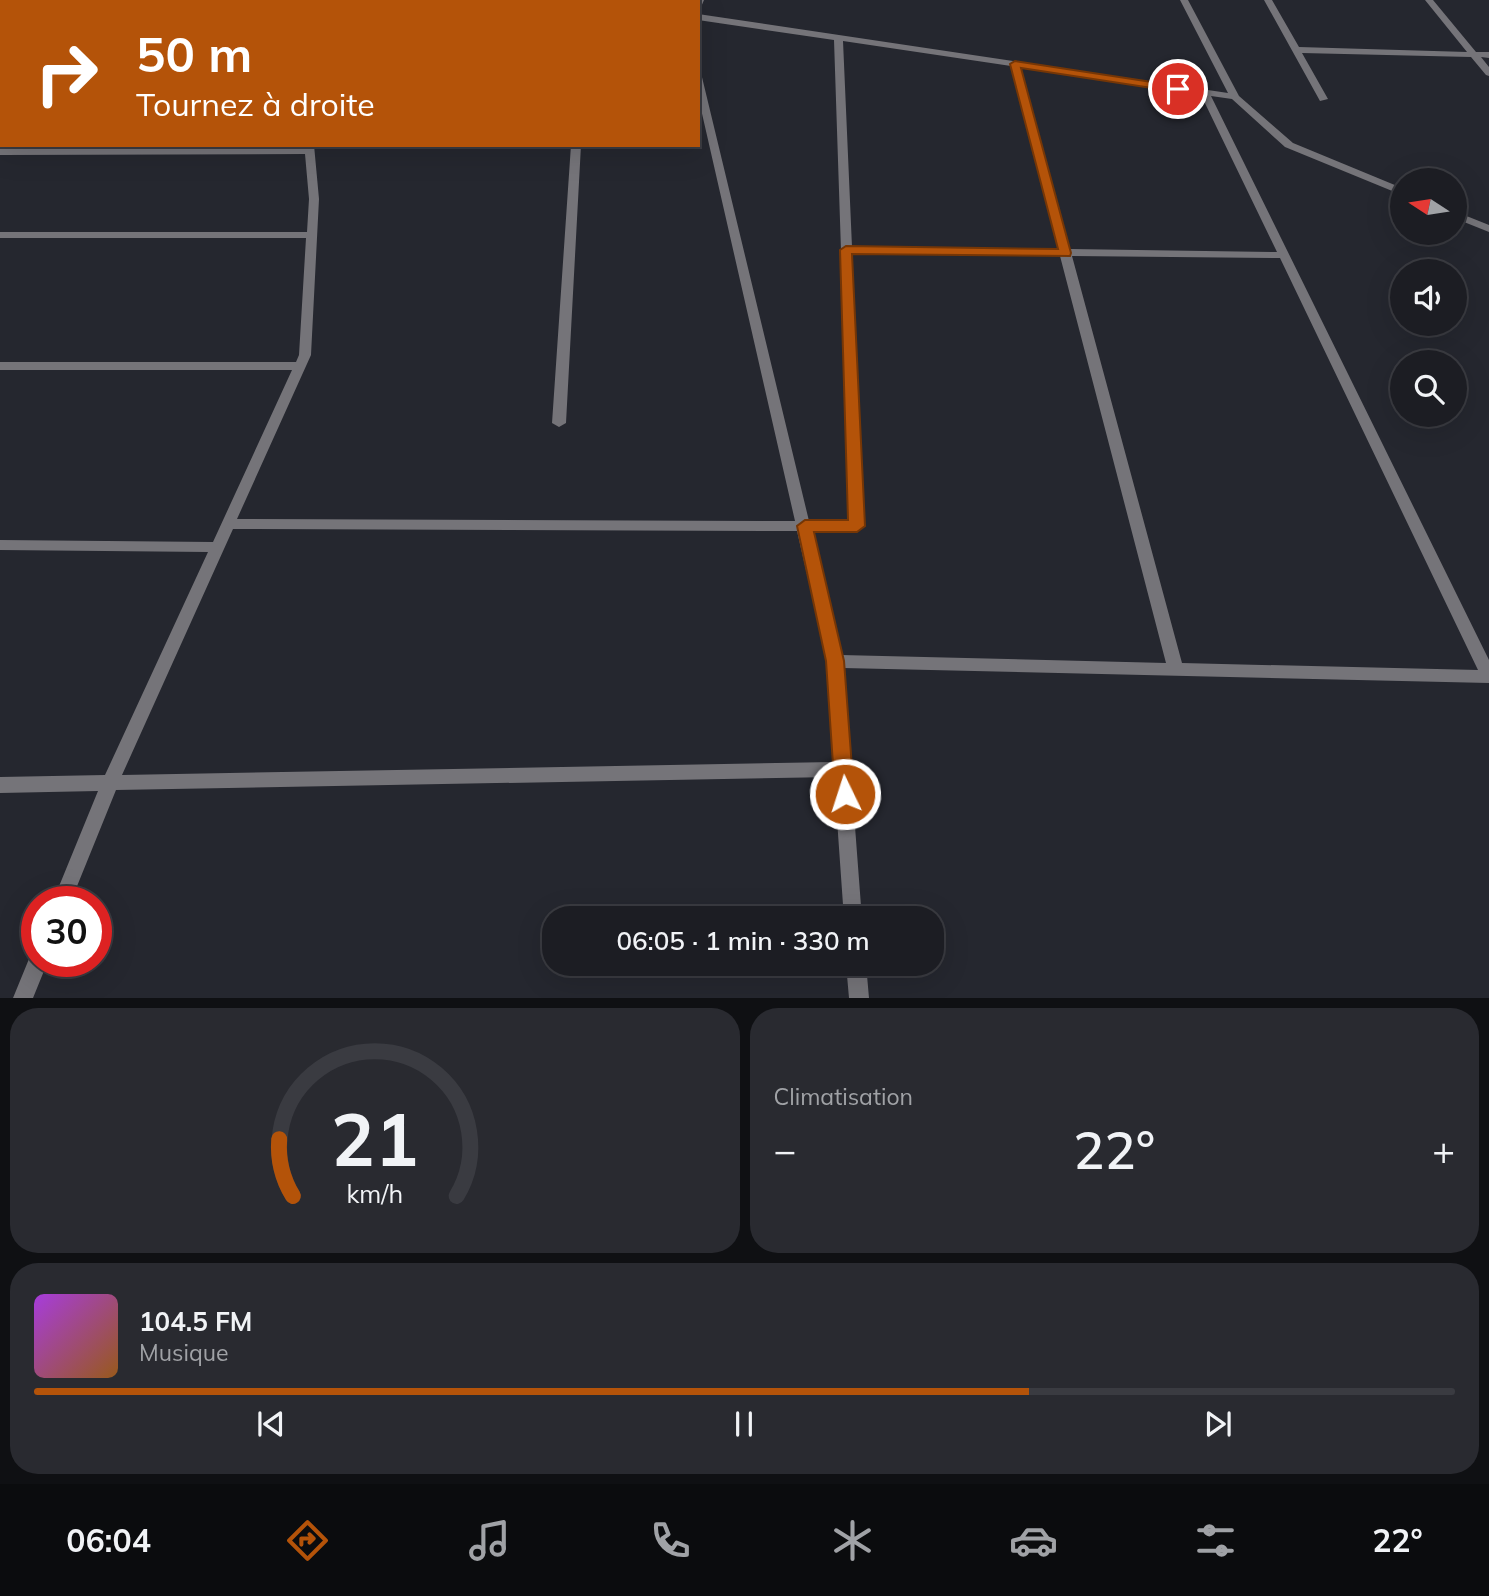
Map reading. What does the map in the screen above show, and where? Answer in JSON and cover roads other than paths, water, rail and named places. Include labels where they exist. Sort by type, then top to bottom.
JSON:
[{"type":"street","points":[[1184,0],[1235,97],[1289,145],[1390,187]]},
{"type":"street","points":[[1268,0],[1323,99]]},
{"type":"street","points":[[1429,0],[1489,74]]},
{"type":"street","points":[[700,17],[1235,97]]},
{"type":"street","points":[[228,524],[857,526],[838,38]]},
{"type":"street","points":[[1295,50],[1489,55]]},
{"type":"street","points":[[1015,64],[1176,670]]},
{"type":"street","points":[[700,83],[835,661],[852,906]]},
{"type":"street","points":[[835,661],[1489,677],[1205,93]]},
{"type":"street","points":[[700,141],[714,141]]},
{"type":"street","points":[[559,422],[576,147]]},
{"type":"street","points":[[0,152],[310,148],[314,199],[305,355],[109,785],[68,886]]},
{"type":"street","points":[[1467,220],[1489,229]]},
{"type":"street","points":[[0,235],[312,235]]},
{"type":"street","points":[[846,250],[1284,255]]},
{"type":"street","points":[[0,366],[300,366]]},
{"type":"street","points":[[0,545],[218,547]]},
{"type":"street","points":[[0,785],[843,769]]},
{"type":"street","points":[[857,976],[859,998]]},
{"type":"street","points":[[23,998],[32,977]]}]
